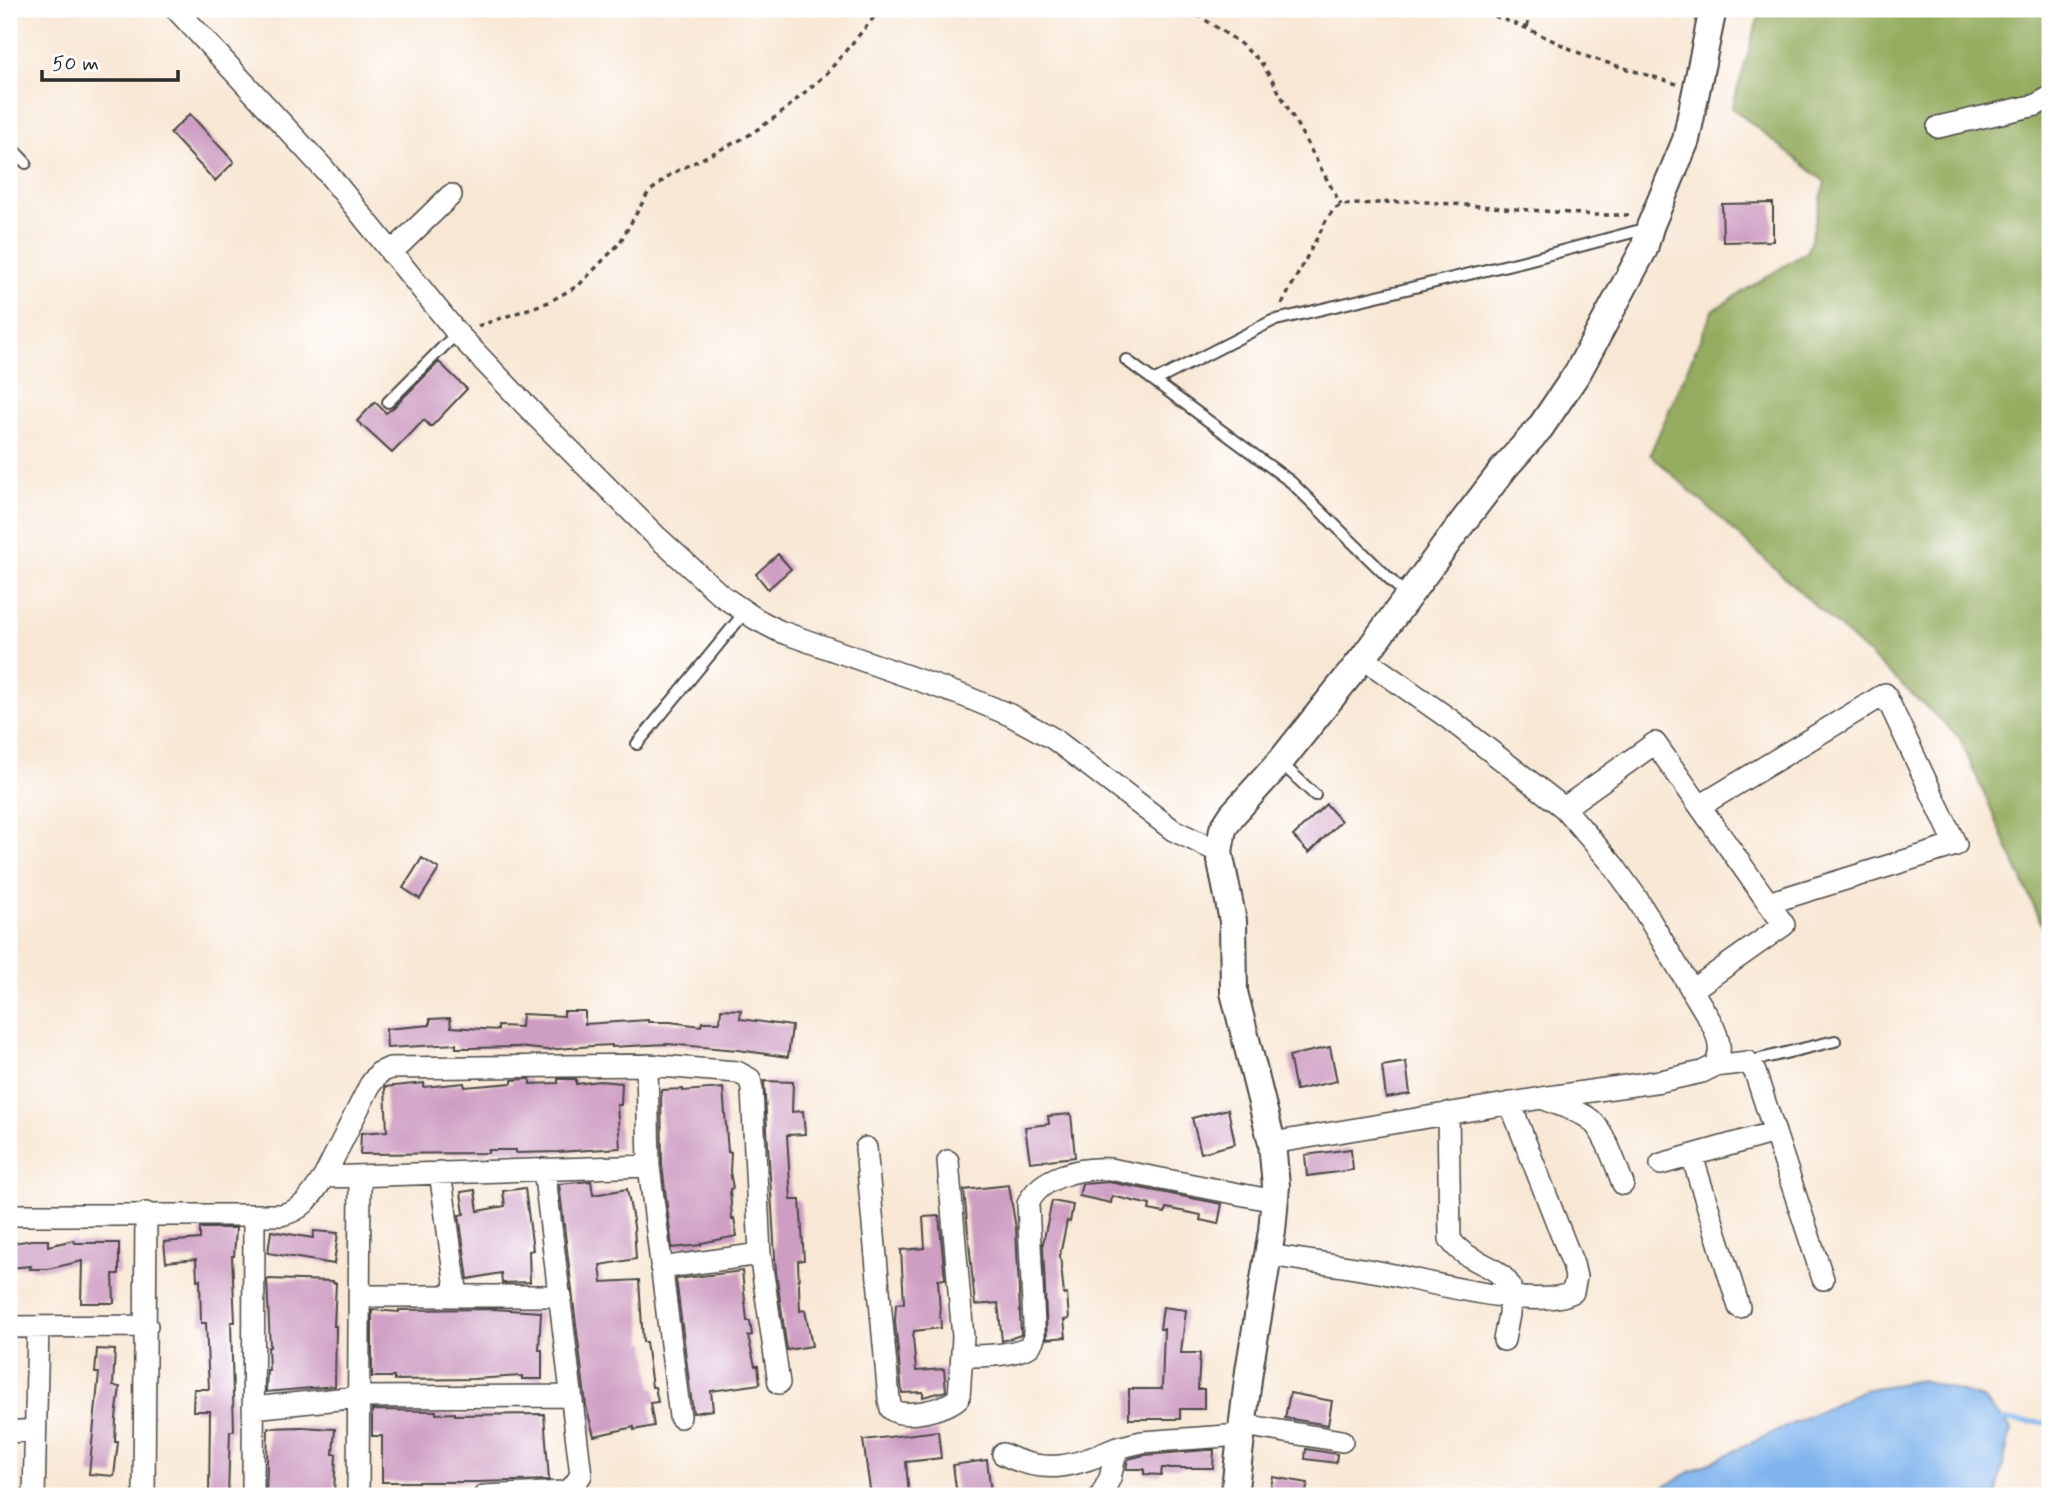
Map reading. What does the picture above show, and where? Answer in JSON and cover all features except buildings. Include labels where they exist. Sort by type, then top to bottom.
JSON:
[{"type":"street","points":[[176,9],[325,170],[457,334],[655,535],[722,596],[779,631],[964,696],[1010,715],[1055,739],[1173,830],[1219,852]]},
{"type":"street","points":[[1234,1496],[1275,1201],[1272,1143],[1234,992],[1233,921],[1219,852],[1223,829],[1363,658],[1459,527],[1559,402],[1578,372],[1644,249],[1686,140],[1713,9]]},
{"type":"street","points":[[1938,127],[2036,105],[2050,97]]},
{"type":"street","points":[[391,253],[451,195]]},
{"type":"street","points":[[1363,658],[1448,718],[1564,808],[1630,889],[1692,990],[1717,1033],[1720,1049],[1719,1060],[1714,1066]]},
{"type":"street","points":[[1700,806],[1885,694],[1956,845],[1768,903]]},
{"type":"street","points":[[1564,808],[1656,743],[1784,925],[1692,990]]},
{"type":"street","points":[[1272,1143],[1661,1081],[1702,1072],[1714,1066],[1748,1062],[1755,1072],[1823,1279]]},
{"type":"street","points":[[648,1065],[649,1166],[680,1417]]},
{"type":"street","points":[[9,1215],[146,1213],[254,1216],[294,1212],[307,1202],[324,1177],[370,1085],[379,1073],[390,1068],[648,1065],[737,1072],[750,1079],[760,1254],[779,1383]]},
{"type":"street","points":[[1542,1098],[1588,1117],[1595,1124],[1623,1184]]},
{"type":"street","points":[[1268,1255],[1379,1272],[1491,1295],[1535,1298],[1573,1292],[1576,1277],[1573,1264],[1510,1103]]},
{"type":"street","points":[[1448,1113],[1450,1239],[1464,1255],[1505,1277],[1510,1286],[1504,1340]]},
{"type":"street","points":[[1661,1164],[1775,1132]]},
{"type":"street","points":[[866,1148],[891,1409],[896,1413],[911,1414],[954,1403],[959,1398],[963,1356],[948,1161]]},
{"type":"street","points":[[1692,1156],[1739,1307]]},
{"type":"street","points":[[324,1177],[649,1166]]},
{"type":"street","points":[[963,1356],[1023,1350],[1030,1346],[1034,1338],[1028,1204],[1037,1189],[1045,1183],[1096,1168],[1110,1169],[1275,1201]]},
{"type":"street","points":[[484,1496],[564,1492],[573,1487],[581,1475],[569,1396],[561,1296],[544,1169]]},
{"type":"street","points":[[440,1172],[457,1296]]},
{"type":"street","points":[[358,1496],[360,1176]]},
{"type":"street","points":[[144,1496],[146,1213]]},
{"type":"street","points":[[253,1496],[254,1216]]},
{"type":"street","points":[[662,1268],[760,1254]]},
{"type":"street","points":[[359,1296],[561,1296]]},
{"type":"street","points":[[9,1328],[147,1326]]},
{"type":"street","points":[[34,1496],[38,1328]]},
{"type":"street","points":[[253,1408],[358,1397],[569,1396]]},
{"type":"street","points":[[9,1432],[34,1430]]},
{"type":"street","points":[[1003,1454],[1020,1463],[1049,1467],[1068,1466],[1142,1442],[1242,1430],[1342,1441]]},
{"type":"street","points":[[1101,1496],[1111,1478],[1117,1448]]},
{"type":"lane","points":[[9,145],[26,163]]},
{"type":"lane","points":[[1155,382],[1272,321],[1524,261],[1654,221]]},
{"type":"lane","points":[[388,402],[457,334]]},
{"type":"lane","points":[[1126,360],[1292,482],[1408,597]]},
{"type":"lane","points":[[637,744],[745,612]]},
{"type":"lane","points":[[1280,762],[1315,795]]},
{"type":"lane","points":[[1748,1062],[1835,1041]]},
{"type":"path","points":[[457,334],[549,302],[579,285],[619,244],[648,193],[671,174],[746,137],[780,114],[827,73],[881,9]]},
{"type":"path","points":[[1189,9],[1237,41],[1259,61],[1273,81],[1341,205]]},
{"type":"path","points":[[1476,9],[1526,28],[1588,57],[1696,89]]},
{"type":"path","points":[[1526,28],[1531,9]]},
{"type":"path","points":[[1272,321],[1327,219],[1334,209],[1341,205],[1413,201],[1654,221]]},
{"type":"green space","points":[[1761,9],[2050,9],[2050,943],[1959,737],[1650,454],[1713,310],[1808,251],[1825,182],[1732,108]]},
{"type":"water","points":[[1921,1380],[1982,1398],[2011,1429],[1996,1496],[1648,1496],[1690,1472],[1863,1390]]},
{"type":"waterway","points":[[1996,1420],[2050,1423]]}]
